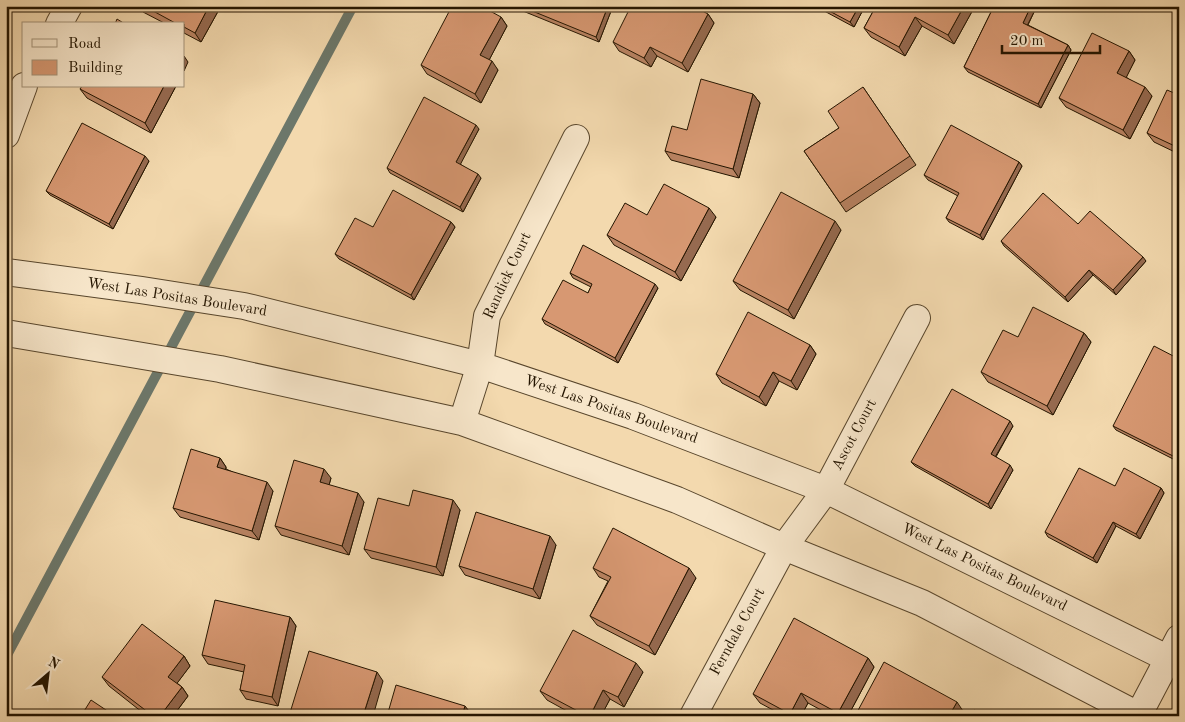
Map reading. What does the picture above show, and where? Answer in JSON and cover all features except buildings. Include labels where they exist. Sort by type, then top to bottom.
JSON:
[{"type":"street","points":[[59,22],[68,6]]},
{"type":"street","points":[[6,135],[23,88]]},
{"type":"street","name":"Randick Court","points":[[462,422],[480,365],[486,316],[576,138]]},
{"type":"street","name":"West Las Positas Boulevard","points":[[6,272],[244,306],[480,365],[633,416],[826,490],[1175,653]]},
{"type":"street","name":"Ascot Court","points":[[784,548],[826,490],[918,318]]},
{"type":"street","points":[[6,333],[220,369],[462,422],[677,500],[784,548],[922,604],[1139,716],[1175,653]]},
{"type":"street","name":"Ferndale Court","points":[[693,716],[784,548]]},
{"type":"waterway","points":[[6,657],[353,6]]}]
